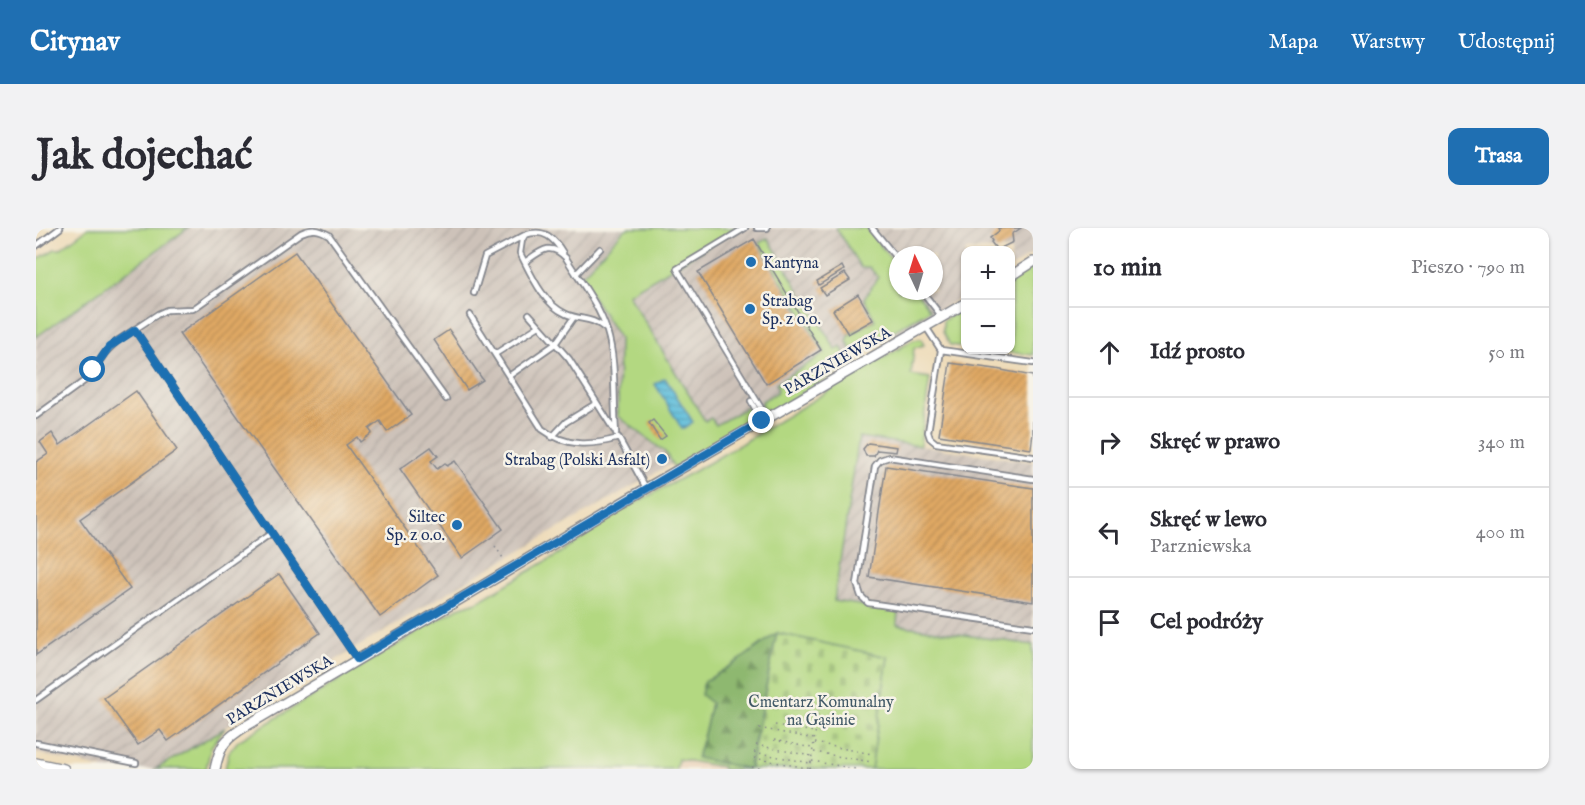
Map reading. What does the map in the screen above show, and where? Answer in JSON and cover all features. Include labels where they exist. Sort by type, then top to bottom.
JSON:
[{"type":"street","points":[[1015,273],[1033,262]]},
{"type":"street","name":"PARZNIEWSKA","points":[[214,769],[219,751],[227,738],[646,488],[961,306]]},
{"type":"street","points":[[36,763],[64,769]]},
{"type":"lane","points":[[36,246],[60,228]]},
{"type":"lane","points":[[745,228],[677,269],[765,420]]},
{"type":"lane","points":[[757,228],[767,228]]},
{"type":"lane","points":[[872,228],[889,249]]},
{"type":"lane","points":[[36,416],[87,379],[109,347],[158,314],[167,310],[193,309],[301,232],[309,229],[319,230],[329,236],[446,399]]},
{"type":"lane","points":[[474,293],[485,256],[525,235],[544,232],[550,236],[600,313],[606,330],[614,372],[616,433]]},
{"type":"lane","points":[[525,235],[520,246],[520,253],[547,300],[554,307],[574,317],[589,318],[606,330]]},
{"type":"lane","points":[[525,262],[547,248],[560,252],[566,258]]},
{"type":"lane","points":[[576,274],[600,249]]},
{"type":"lane","points":[[929,300],[942,317]]},
{"type":"lane","points":[[529,314],[569,359],[619,438],[646,488]]},
{"type":"lane","points":[[470,315],[542,429],[562,441],[588,445],[619,438]]},
{"type":"lane","points":[[509,376],[555,344],[574,317]]},
{"type":"lane","points":[[495,354],[539,326]]},
{"type":"lane","points":[[926,326],[941,350],[928,432],[930,438],[936,443],[1033,457]]},
{"type":"lane","points":[[135,330],[270,534],[357,659]]},
{"type":"lane","points":[[941,350],[1033,363]]},
{"type":"lane","points":[[751,401],[765,420]]},
{"type":"lane","points":[[552,437],[567,422],[597,403]]},
{"type":"lane","points":[[1033,479],[889,457],[880,460],[875,466],[857,584],[861,596],[868,603],[1033,627]]},
{"type":"lane","points":[[36,700],[270,534]]},
{"type":"lane","points":[[36,743],[136,763]]},
{"type":"path","points":[[495,546],[505,561]]},
{"type":"path","points":[[754,758],[811,769],[819,707]]},
{"type":"path","points":[[775,725],[816,733]]},
{"type":"path","points":[[759,728],[872,754]]},
{"type":"path","points":[[774,740],[871,762]]},
{"type":"path","points":[[756,745],[812,757]]},
{"type":"path","points":[[754,752],[856,769]]},
{"type":"path","points":[[752,767],[763,769]]},
{"type":"shaded area","points":[[188,228],[1033,228],[1033,252],[1015,265],[1015,246],[961,246],[961,297],[460,585],[156,769],[105,769],[36,753],[36,337]]},
{"type":"shaded area","points":[[859,437],[1033,462],[1033,645],[897,625],[898,611],[834,602]]},
{"type":"shaded area","points":[[678,755],[749,769],[676,769]]},
{"type":"green space","points":[[88,228],[188,228],[36,337],[36,260],[55,249],[60,249]]},
{"type":"green space","points":[[628,228],[739,228],[628,294],[705,421],[711,418],[716,425],[749,406],[755,411],[756,419],[674,468],[666,453],[618,416],[619,338],[580,277]]},
{"type":"green space","points":[[836,228],[867,228],[889,256],[889,300],[923,300],[930,310],[854,354],[847,342],[849,335],[875,320],[864,299],[878,277],[869,267],[861,268]]},
{"type":"green space","points":[[768,238],[800,292],[791,297],[759,243]]},
{"type":"green space","points":[[1033,266],[1033,355],[1015,353],[1015,277]]},
{"type":"green space","points":[[802,294],[836,350],[841,347],[849,362],[848,366],[770,413],[761,407],[762,401],[776,393],[778,388],[776,384],[825,353],[793,299]]},
{"type":"green space","points":[[961,309],[961,346],[950,345],[943,332],[943,321]]},
{"type":"green space","points":[[921,339],[924,345],[914,348],[911,375],[930,378],[920,446],[859,437],[834,601],[898,611],[897,625],[1033,645],[1033,769],[871,769],[888,657],[777,633],[704,682],[711,703],[697,758],[749,769],[723,769],[723,767],[678,759],[676,769],[225,769],[229,752],[238,741],[458,608],[477,602],[560,553],[624,509],[709,463],[913,340]]},
{"type":"green space","points":[[777,633],[749,769],[697,758],[711,703],[701,695],[704,682]]},
{"type":"green space","name":"Cmentarz Komunalny na Gąsinie","points":[[777,633],[888,657],[871,769],[750,769]]},
{"type":"green space","points":[[225,728],[211,747],[206,769],[156,769]]},
{"type":"water","points":[[665,378],[693,422],[682,429],[655,384]]},
{"type":"building","points":[[998,228],[1021,228],[1012,234],[1013,242],[1005,246],[994,246],[990,238],[999,231]]},
{"type":"building","points":[[754,239],[821,350],[766,384],[698,272]]},
{"type":"building","points":[[295,252],[411,415],[387,432],[380,421],[369,429],[372,433],[360,442],[357,437],[346,445],[438,575],[380,617],[179,334]]},
{"type":"building","points":[[842,266],[844,270],[819,285],[817,281]]},
{"type":"building","points":[[845,273],[850,280],[825,295],[820,288]]},
{"type":"building","points":[[858,294],[873,320],[848,334],[833,310]]},
{"type":"building","points":[[449,330],[483,380],[467,390],[434,340]]},
{"type":"building","points":[[950,363],[1033,376],[1031,449],[939,435]]},
{"type":"building","points":[[136,391],[177,450],[80,519],[130,589],[36,655],[36,462],[48,454],[40,442],[52,433],[60,445]]},
{"type":"building","points":[[653,420],[666,436],[660,440],[649,423]]},
{"type":"building","points":[[868,443],[897,447],[896,452],[877,450],[874,456],[866,456],[863,449]]},
{"type":"building","points":[[431,447],[438,456],[431,461],[437,469],[445,463],[447,466],[455,461],[503,529],[462,558],[400,469]]},
{"type":"building","name":"Strabag (Polski Asfalt)","points":[[665,455],[667,458],[659,463],[657,459]]},
{"type":"building","points":[[886,466],[1033,488],[1033,602],[869,577]]},
{"type":"building","points":[[279,574],[320,633],[168,741],[160,730],[138,745],[104,698]]},
{"type":"place","name":"Kantyna","points":[[751,262]]},
{"type":"place","name":"Strabag Sp. z o.o.","points":[[750,309]]},
{"type":"place","name":"Strabag (Polski Asfalt)","points":[[662,459]]},
{"type":"place","name":"Siltec Sp. z o.o.","points":[[457,525]]},
{"type":"route","points":[[93,370],[109,347],[135,330],[270,534],[357,659],[762,421]]}]
